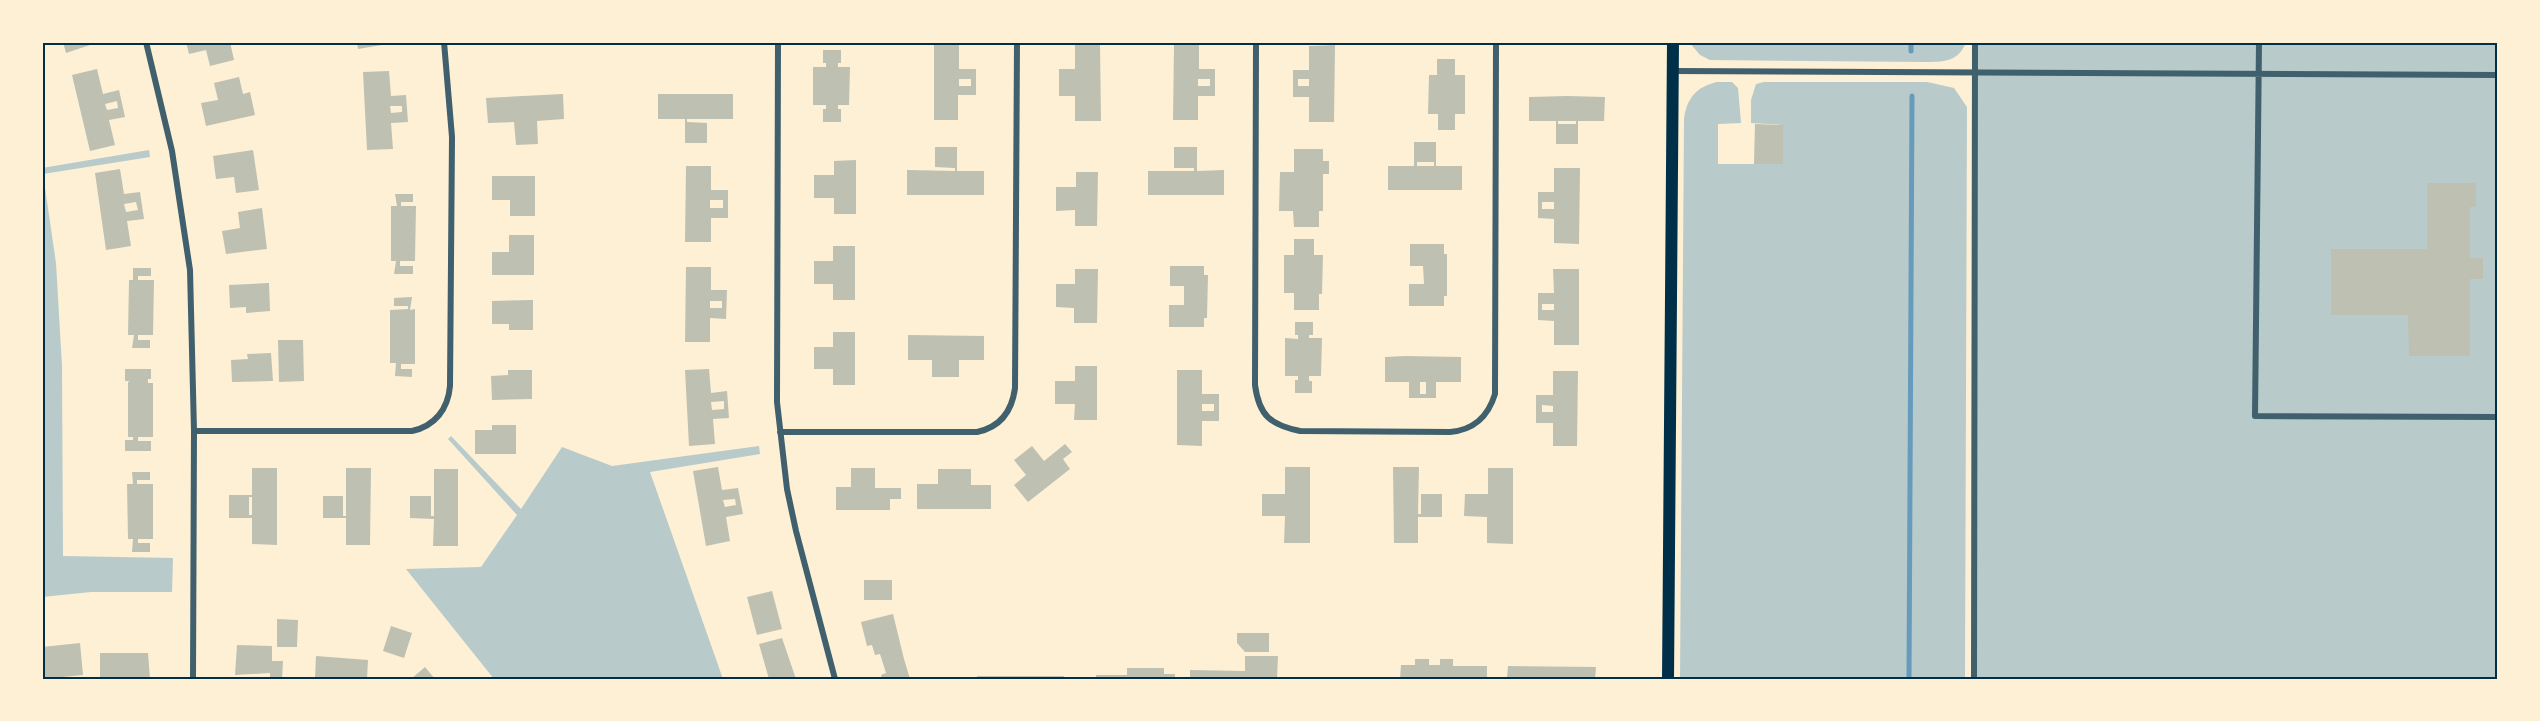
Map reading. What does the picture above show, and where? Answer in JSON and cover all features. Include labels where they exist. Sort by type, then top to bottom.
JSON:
[{"type":"main road","points":[[1668,679],[1673,42]]},
{"type":"street","points":[[146,42],[172,151],[190,270],[194,431],[194,679]]},
{"type":"street","points":[[194,431],[404,432],[418,430],[438,417],[446,406],[450,386],[452,137],[444,42]]},
{"type":"street","points":[[778,42],[776,372],[780,432],[796,531],[835,679]]},
{"type":"street","points":[[780,432],[977,432],[992,428],[1010,410],[1015,388],[1017,42]]},
{"type":"street","points":[[1256,42],[1255,386],[1262,410],[1280,426],[1300,431],[1450,432],[1472,426],[1488,412],[1496,386],[1496,42]]},
{"type":"street","points":[[1974,679],[1975,42]]},
{"type":"street","points":[[2259,42],[2255,416],[2498,417]]},
{"type":"street","points":[[1673,71],[2498,75]]},
{"type":"shaded area","points":[[1689,42],[1966,42],[1959,54],[1950,60],[1924,62],[1710,60],[1700,55]]},
{"type":"shaded area","points":[[1975,42],[2498,42],[2498,679],[1974,679]]},
{"type":"shaded area","points":[[1717,82],[1732,82],[1738,88],[1741,123],[1718,124],[1718,164],[1783,164],[1783,125],[1751,123],[1751,100],[1756,84],[1764,82],[1927,82],[1954,88],[1967,107],[1965,679],[1680,679],[1684,119],[1687,105],[1694,94],[1703,87]]},
{"type":"shaded area","points":[[149,150],[150,157],[43,174],[56,263],[62,366],[63,556],[173,558],[172,592],[91,592],[42,597],[42,168]]},
{"type":"shaded area","points":[[451,436],[521,509],[562,447],[612,466],[759,446],[760,454],[650,472],[723,679],[494,679],[406,569],[481,567],[517,515],[448,439]]},
{"type":"building","points":[[63,42],[90,42],[90,45],[66,53]]},
{"type":"building","points":[[186,42],[230,42],[234,60],[210,66],[206,50],[189,54]]},
{"type":"building","points":[[357,42],[381,42],[382,45],[358,49]]},
{"type":"building","points":[[934,44],[959,44],[959,69],[976,69],[976,95],[958,95],[958,120],[934,120]],"holes":[[[959,79],[971,79],[971,86],[959,86]]]},
{"type":"building","points":[[1075,45],[1100,45],[1101,121],[1075,121],[1075,96],[1059,96],[1059,69],[1075,69]]},
{"type":"building","points":[[1174,45],[1199,45],[1199,69],[1215,69],[1215,96],[1198,96],[1198,120],[1173,120]],"holes":[[[1198,79],[1210,79],[1210,86],[1198,86]]]},
{"type":"building","points":[[1335,45],[1334,122],[1309,122],[1309,97],[1293,97],[1293,70],[1309,70],[1309,46]],"holes":[[[1298,79],[1309,79],[1309,86],[1298,86]]]},
{"type":"building","points":[[823,50],[841,50],[841,63],[838,63],[838,67],[850,67],[849,105],[838,105],[838,109],[841,109],[841,122],[823,122],[823,109],[826,109],[826,105],[813,105],[813,67],[826,67],[826,63],[823,63]]},
{"type":"building","points":[[1437,59],[1455,59],[1455,75],[1465,75],[1465,114],[1455,114],[1455,130],[1438,130],[1438,114],[1428,114],[1429,75],[1437,75]]},
{"type":"building","points":[[97,69],[103,94],[119,90],[125,117],[109,120],[115,145],[90,151],[72,75]],"holes":[[[117,101],[118,108],[107,110],[105,104]]]},
{"type":"building","points":[[389,71],[391,96],[406,95],[408,122],[391,123],[393,149],[367,150],[363,72]],"holes":[[[390,106],[402,106],[402,112],[391,113]]]},
{"type":"building","points":[[239,77],[243,94],[250,92],[255,115],[206,126],[201,103],[218,100],[214,83]]},
{"type":"building","points":[[563,94],[564,119],[537,121],[538,144],[516,145],[514,122],[488,123],[486,98]]},
{"type":"building","points":[[658,94],[733,94],[733,119],[687,119],[687,122],[707,123],[707,143],[685,143],[685,119],[658,119]]},
{"type":"building","points":[[1529,97],[1605,97],[1604,121],[1578,121],[1578,144],[1556,144],[1556,121],[1529,121]],"holes":[[[1558,121],[1576,121],[1576,124],[1558,124]]]},
{"type":"building","points":[[1755,124],[1783,125],[1783,164],[1754,164]]},
{"type":"building","points":[[1414,142],[1436,142],[1436,166],[1462,166],[1462,190],[1388,190],[1388,166],[1414,166]],"holes":[[[1417,162],[1434,162],[1434,166],[1417,166]]]},
{"type":"building","points":[[935,147],[957,147],[957,171],[984,171],[984,195],[907,195],[907,170],[955,171],[955,168],[935,167]]},
{"type":"building","points":[[1174,147],[1197,147],[1197,171],[1224,170],[1224,195],[1148,195],[1148,171],[1194,171],[1194,168],[1174,168]]},
{"type":"building","points":[[1294,149],[1323,149],[1323,161],[1329,161],[1329,174],[1323,174],[1323,211],[1319,211],[1319,227],[1294,227],[1293,211],[1279,211],[1280,172],[1294,172]]},
{"type":"building","points":[[253,150],[259,190],[236,193],[234,177],[216,179],[213,156]]},
{"type":"building","points":[[856,160],[856,214],[834,214],[834,198],[814,198],[814,175],[834,175],[834,161]]},
{"type":"building","points":[[686,166],[711,166],[711,190],[728,190],[728,218],[711,218],[711,242],[685,242]],"holes":[[[710,200],[723,200],[723,208],[710,208]]]},
{"type":"building","points":[[1554,168],[1580,168],[1579,244],[1554,243],[1554,219],[1538,218],[1538,192],[1554,192]],"holes":[[[1542,202],[1554,202],[1554,209],[1542,209]]]},
{"type":"building","points":[[120,169],[124,194],[140,192],[144,219],[127,221],[131,246],[106,250],[95,173]],"holes":[[[136,202],[138,210],[126,212],[124,204]]]},
{"type":"building","points":[[1076,172],[1098,172],[1097,226],[1075,226],[1075,210],[1056,211],[1056,187],[1076,187]]},
{"type":"building","points":[[492,176],[535,176],[535,216],[510,216],[510,200],[492,200]]},
{"type":"building","points":[[2427,183],[2476,183],[2476,207],[2470,207],[2470,258],[2483,258],[2483,279],[2470,279],[2470,356],[2409,356],[2408,315],[2331,315],[2331,249],[2427,249]]},
{"type":"building","points":[[395,194],[413,194],[413,202],[401,202],[401,206],[416,206],[415,261],[400,261],[400,266],[413,266],[413,274],[394,274],[396,261],[391,261],[391,206],[397,206]]},
{"type":"building","points":[[262,208],[267,249],[226,254],[222,231],[240,228],[238,212]]},
{"type":"building","points":[[509,235],[534,235],[534,275],[492,275],[492,252],[509,252]]},
{"type":"building","points":[[1294,239],[1314,239],[1314,255],[1323,255],[1322,294],[1319,294],[1319,310],[1294,310],[1294,293],[1284,293],[1284,255],[1294,255]]},
{"type":"building","points":[[1410,244],[1444,244],[1444,254],[1447,254],[1447,296],[1444,296],[1444,306],[1409,306],[1409,284],[1424,284],[1423,266],[1410,266]]},
{"type":"building","points":[[833,246],[855,246],[855,300],[833,300],[833,284],[814,284],[814,261],[833,261]]},
{"type":"building","points":[[1170,266],[1204,266],[1204,275],[1208,275],[1207,318],[1204,318],[1204,327],[1169,327],[1169,305],[1184,305],[1184,286],[1170,286]]},
{"type":"building","points":[[686,267],[711,267],[711,290],[727,290],[726,319],[710,318],[710,342],[685,342]],"holes":[[[710,301],[722,301],[722,308],[710,308]]]},
{"type":"building","points":[[133,268],[151,268],[151,276],[138,276],[138,280],[154,280],[153,335],[138,335],[138,340],[150,340],[150,348],[132,348],[134,335],[128,335],[129,280],[133,280]]},
{"type":"building","points":[[1075,269],[1098,269],[1097,323],[1074,323],[1074,308],[1056,307],[1056,284],[1075,284]]},
{"type":"building","points":[[1553,269],[1579,269],[1579,345],[1554,345],[1554,321],[1538,320],[1538,293],[1554,293]],"holes":[[[1542,304],[1554,304],[1554,310],[1542,310]]]},
{"type":"building","points":[[269,283],[270,311],[246,313],[246,307],[230,308],[229,285]]},
{"type":"building","points":[[412,297],[410,310],[415,309],[415,364],[401,364],[401,369],[412,369],[412,377],[395,376],[396,363],[390,363],[390,310],[408,309],[408,306],[394,306],[394,298]]},
{"type":"building","points":[[533,300],[533,330],[509,330],[509,324],[492,324],[492,301]]},
{"type":"building","points":[[1295,322],[1313,322],[1313,335],[1309,335],[1309,338],[1322,338],[1321,376],[1309,376],[1309,381],[1312,381],[1312,393],[1295,393],[1295,380],[1298,380],[1298,376],[1285,376],[1285,338],[1298,339],[1298,335],[1295,335]]},
{"type":"building","points":[[833,332],[855,332],[855,385],[833,385],[833,369],[814,369],[814,347],[833,347]]},
{"type":"building","points":[[908,335],[984,336],[984,360],[959,360],[959,377],[932,377],[932,360],[908,360]]},
{"type":"building","points":[[278,340],[303,340],[304,381],[279,382]]},
{"type":"building","points":[[271,353],[273,381],[232,382],[231,360],[248,359],[247,354]]},
{"type":"building","points":[[1385,357],[1461,357],[1461,382],[1436,382],[1436,398],[1409,398],[1409,382],[1385,382]],"holes":[[[1420,382],[1426,382],[1426,394],[1420,394]]]},
{"type":"building","points":[[1075,366],[1097,366],[1097,420],[1074,420],[1075,404],[1055,404],[1055,381],[1075,381]]},
{"type":"building","points":[[125,369],[151,369],[151,379],[148,379],[148,383],[153,383],[153,437],[138,437],[138,441],[151,441],[151,451],[125,451],[125,440],[133,440],[133,437],[128,437],[128,382],[130,381],[125,381]]},
{"type":"building","points":[[709,369],[711,393],[727,391],[729,418],[713,419],[715,444],[689,446],[685,370]],"holes":[[[724,401],[724,409],[712,410],[711,402]]]},
{"type":"building","points":[[508,370],[532,370],[532,399],[492,400],[491,376],[508,375]]},
{"type":"building","points":[[1177,370],[1202,370],[1202,394],[1219,394],[1219,421],[1202,421],[1202,446],[1177,445]],"holes":[[[1202,404],[1214,404],[1214,411],[1202,411]]]},
{"type":"building","points":[[1553,371],[1578,371],[1577,446],[1553,446],[1553,423],[1536,423],[1536,395],[1553,395]],"holes":[[[1542,405],[1553,406],[1553,412],[1542,412]]]},
{"type":"building","points":[[492,425],[516,425],[516,454],[475,454],[475,430],[492,430]]},
{"type":"building","points":[[1065,444],[1072,452],[1063,459],[1070,469],[1028,502],[1014,485],[1026,475],[1014,460],[1032,446],[1044,461]]},
{"type":"building","points":[[718,467],[722,490],[738,488],[743,514],[726,517],[730,541],[706,546],[693,471]],"holes":[[[735,499],[736,505],[725,507],[723,500]]]},
{"type":"building","points":[[1285,467],[1310,467],[1310,543],[1284,543],[1285,516],[1262,516],[1262,494],[1285,494]]},
{"type":"building","points":[[1393,467],[1419,467],[1418,514],[1421,514],[1421,494],[1442,494],[1442,517],[1418,517],[1418,543],[1394,543]]},
{"type":"building","points":[[252,468],[277,468],[277,545],[252,544],[252,518],[229,518],[229,495],[252,495]],"holes":[[[249,497],[252,497],[252,515],[249,515]]]},
{"type":"building","points":[[346,468],[371,468],[370,545],[346,545],[346,518],[323,518],[323,496],[343,496],[343,516],[346,516]]},
{"type":"building","points":[[851,468],[875,468],[875,488],[901,488],[901,499],[890,499],[890,510],[836,510],[836,487],[851,487]]},
{"type":"building","points":[[1488,468],[1513,468],[1513,544],[1487,543],[1487,517],[1464,516],[1465,494],[1488,494]]},
{"type":"building","points":[[434,469],[458,469],[458,546],[433,546],[434,519],[410,518],[410,496],[431,496],[431,516],[434,516]]},
{"type":"building","points":[[938,469],[971,469],[971,485],[991,485],[991,509],[917,509],[917,484],[938,484]]},
{"type":"building","points":[[132,472],[150,472],[150,480],[137,480],[137,484],[153,484],[153,539],[138,539],[138,543],[150,543],[150,552],[132,552],[133,539],[128,539],[127,484],[133,484]]},
{"type":"building","points":[[864,580],[892,580],[892,600],[864,600]]},
{"type":"building","points":[[772,591],[782,629],[757,635],[747,597]]},
{"type":"building","points":[[893,614],[910,679],[882,679],[881,675],[886,673],[880,654],[875,655],[872,645],[867,646],[861,622]]},
{"type":"building","points":[[277,619],[298,620],[297,647],[277,647]]},
{"type":"building","points":[[391,626],[412,633],[404,658],[383,651]]},
{"type":"building","points":[[1237,633],[1269,633],[1269,652],[1245,652],[1237,643]]},
{"type":"building","points":[[782,638],[796,679],[769,679],[759,644]]},
{"type":"building","points":[[80,643],[83,675],[42,679],[42,647]]},
{"type":"building","points":[[237,645],[272,646],[272,661],[283,661],[282,679],[270,679],[270,673],[235,675]]},
{"type":"building","points":[[100,653],[148,653],[150,679],[100,679]]},
{"type":"building","points":[[316,656],[368,660],[367,679],[315,679]]},
{"type":"building","points":[[1245,656],[1278,656],[1277,679],[1190,679],[1190,670],[1245,671]]},
{"type":"building","points":[[1415,659],[1429,659],[1429,665],[1440,665],[1440,659],[1453,659],[1453,666],[1487,666],[1487,679],[1400,679],[1401,665],[1415,665]]},
{"type":"building","points":[[1508,666],[1596,667],[1595,679],[1507,679]]},
{"type":"building","points":[[425,667],[435,679],[411,679]]},
{"type":"building","points":[[1127,668],[1164,668],[1164,674],[1175,674],[1175,679],[1096,679],[1096,675],[1127,675]]},
{"type":"building","points":[[977,676],[1064,676],[1064,679],[977,679]]},
{"type":"waterway","points":[[1911,42],[1911,51]]},
{"type":"waterway","points":[[1909,679],[1912,96]]}]
